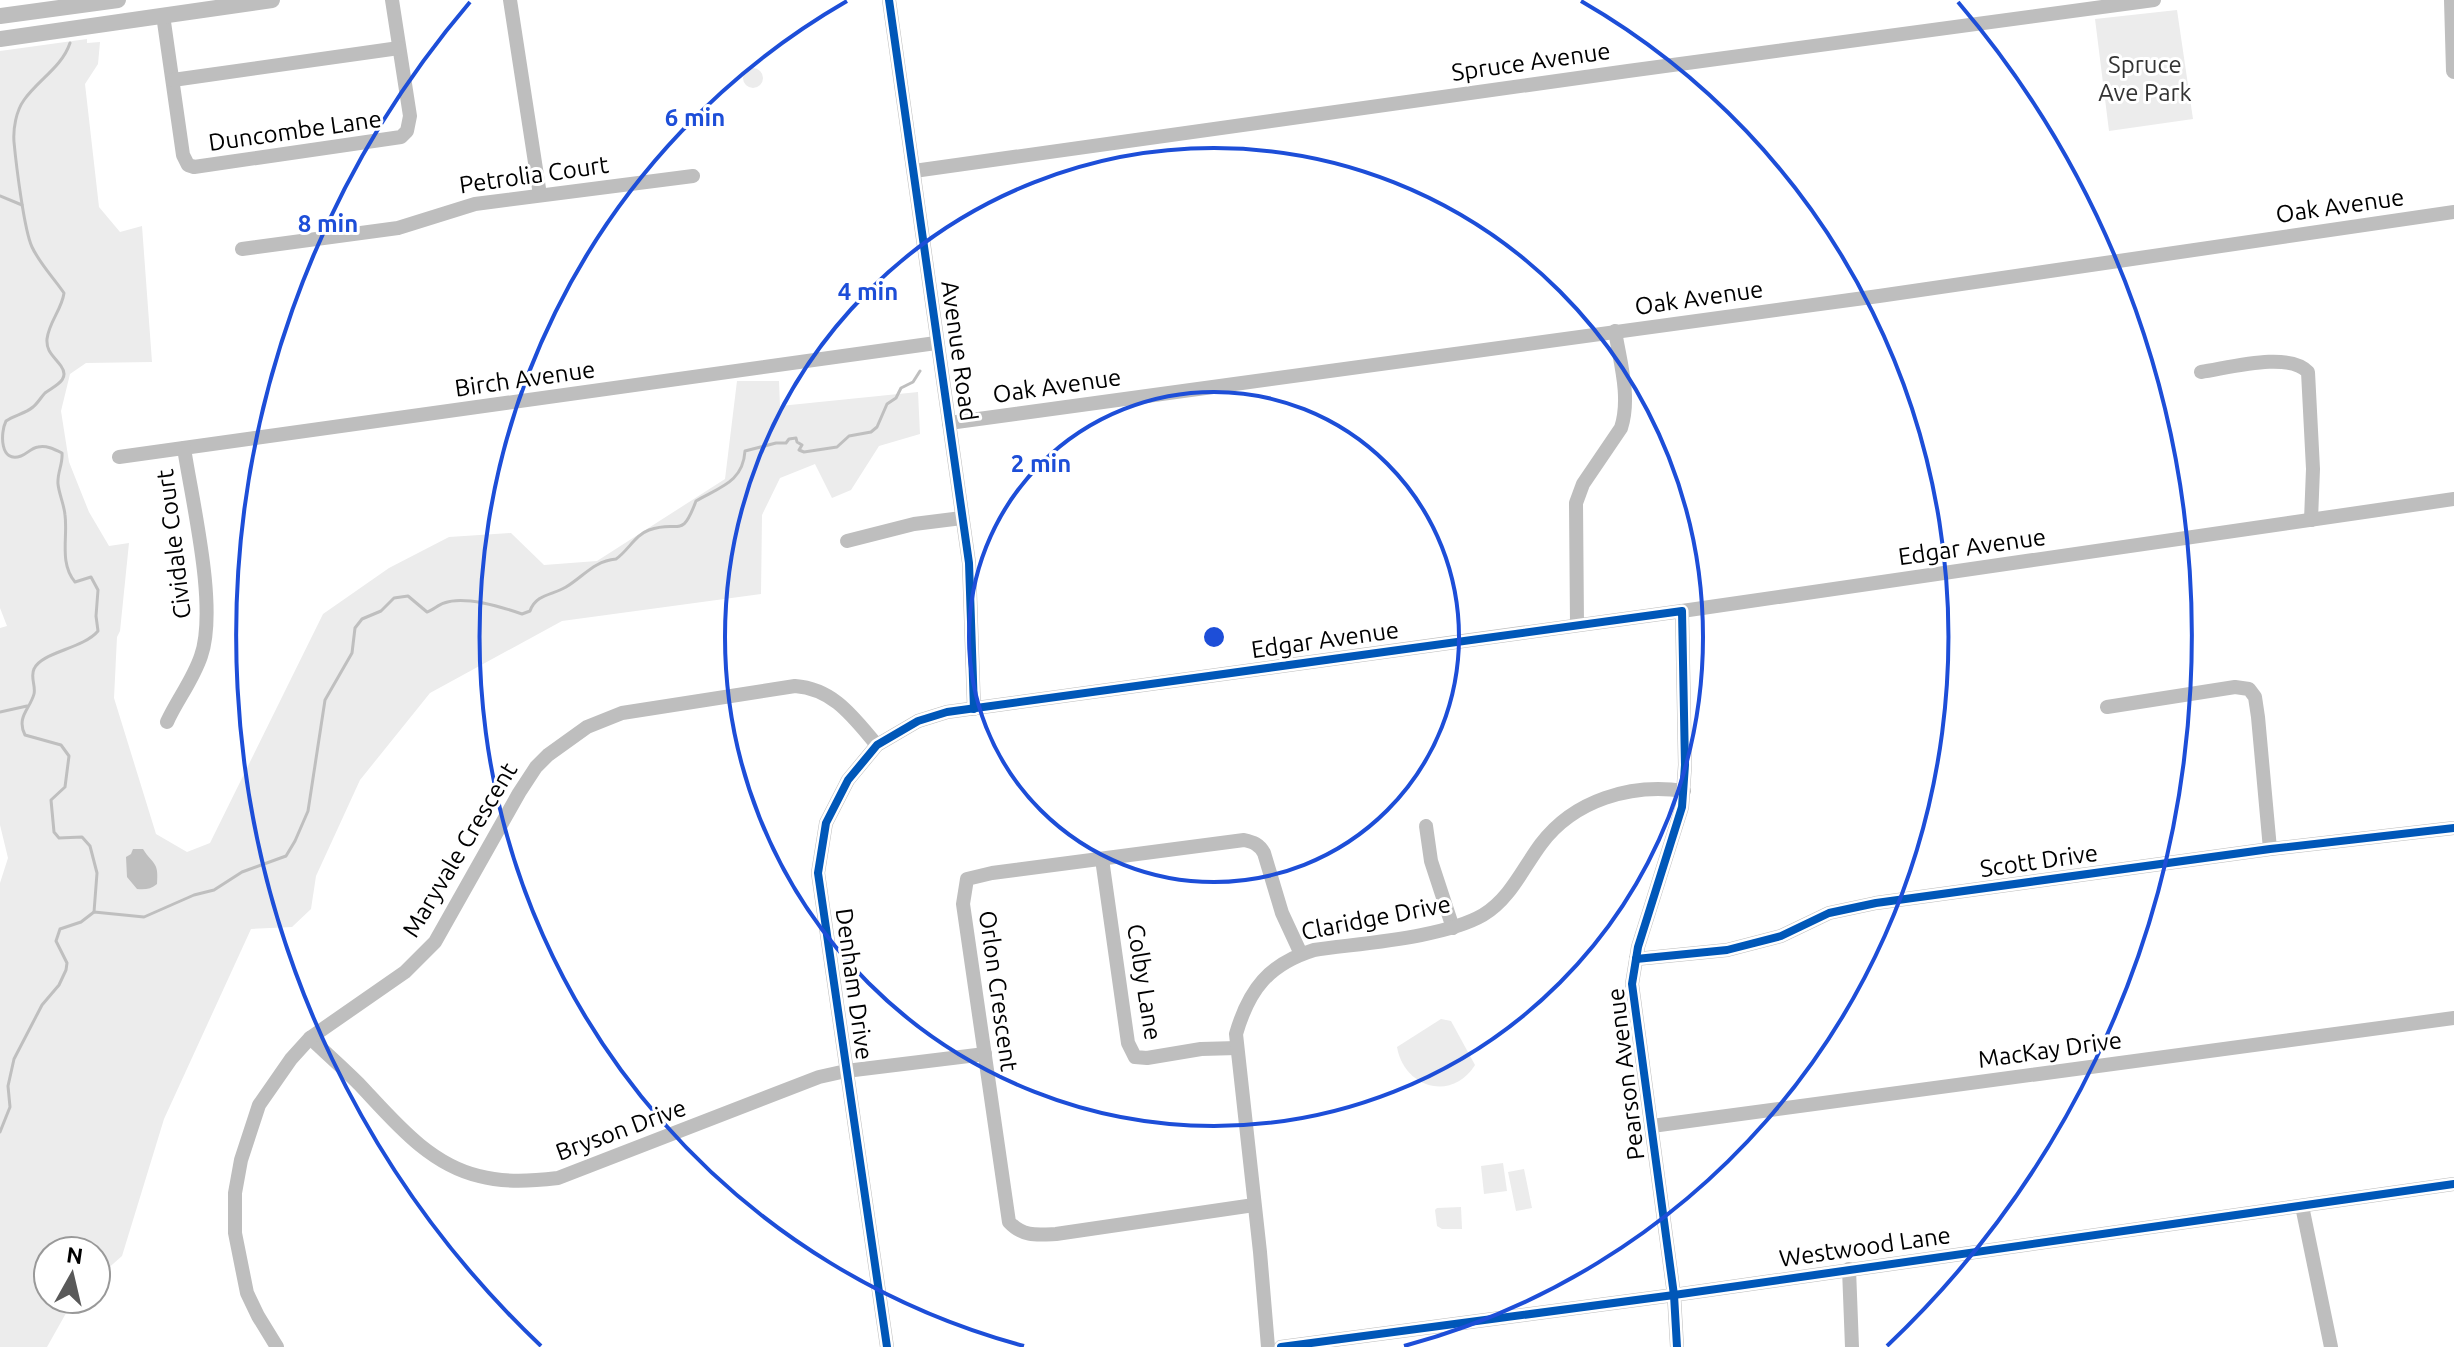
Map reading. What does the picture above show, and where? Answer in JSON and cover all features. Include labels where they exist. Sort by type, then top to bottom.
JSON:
[{"type":"main road","points":[[0,16],[118,0]]},
{"type":"main road","points":[[0,39],[272,0]]},
{"type":"main road","points":[[2452,0],[2454,71]]},
{"type":"main road","points":[[76,6],[83,27]]},
{"type":"street","name":"Duncombe Lane","points":[[163,15],[183,155],[188,165],[194,167],[401,137],[410,123],[392,0]]},
{"type":"street","points":[[510,0],[540,195]]},
{"type":"street","name":"Avenue Road","points":[[889,0],[969,563],[974,709]]},
{"type":"street","name":"Spruce Avenue","points":[[914,171],[2154,0]]},
{"type":"street","points":[[173,80],[399,48]]},
{"type":"street","name":"Petrolia Court","points":[[242,249],[398,228],[466,206],[693,176]]},
{"type":"street","name":"Oak Avenue","points":[[949,423],[1879,296],[2454,212]]},
{"type":"street","points":[[1577,624],[1576,503],[1583,484],[1624,419],[1626,398],[1615,331]]},
{"type":"street","name":"Birch Avenue","points":[[119,457],[936,343]]},
{"type":"street","points":[[2201,372],[2284,361],[2301,365],[2308,372],[2313,469],[2311,520]]},
{"type":"street","name":"Cividale Court","points":[[167,722],[202,654],[208,620],[184,448]]},
{"type":"street","name":"Edgar Avenue","points":[[974,709],[1682,611],[2454,499]]},
{"type":"street","points":[[847,541],[902,526],[962,518]]},
{"type":"street","name":"Pearson Avenue","points":[[1677,1347],[1674,1295],[1632,984],[1636,959],[1682,807],[1682,611]]},
{"type":"street","name":"Maryvale Crescent","points":[[277,1347],[247,1293],[235,1233],[235,1193],[241,1160],[259,1105],[275,1080],[310,1038],[376,994],[420,959],[445,925],[536,767],[587,727],[636,709],[795,686],[813,688],[826,694],[877,745]]},
{"type":"street","points":[[2107,707],[2235,687],[2249,689],[2255,697],[2270,849]]},
{"type":"street","name":"Denham Drive","points":[[887,1347],[818,873],[826,823],[848,780],[877,745],[918,721],[947,712],[974,709]]},
{"type":"street","name":"Claridge Drive","points":[[1268,1347],[1236,1034],[1242,1014],[1256,989],[1271,971],[1301,954],[1453,928],[1484,914],[1522,875],[1554,829],[1582,806],[1618,793],[1649,789],[1684,791]]},
{"type":"street","points":[[1426,826],[1431,861],[1453,928]]},
{"type":"street","name":"Scott Drive","points":[[1636,959],[1727,950],[1781,936],[1829,913],[1876,903],[2270,849],[2454,828]]},
{"type":"street","name":"Orlon Crescent","points":[[1254,1205],[1056,1234],[1023,1234],[1009,1222],[963,904],[967,879],[992,873],[1251,841],[1260,846],[1264,853],[1282,913],[1301,954]]},
{"type":"street","name":"Colby Lane","points":[[1102,859],[1128,1043],[1135,1057],[1141,1059],[1201,1049],[1237,1048]]},
{"type":"street","name":"MacKay Drive","points":[[1652,1126],[2454,1018]]},
{"type":"street","name":"Bryson Drive","points":[[310,1038],[357,1082],[400,1130],[424,1147],[462,1170],[504,1180],[530,1181],[558,1178],[819,1077],[985,1054]]},
{"type":"street","name":"Westwood Lane","points":[[1281,1347],[1674,1295],[2454,1184]]},
{"type":"street","points":[[2302,1206],[2331,1347]]},
{"type":"street","points":[[1849,1269],[1852,1347]]},
{"type":"green space","name":"Spruce Ave Park","points":[[2177,10],[2193,119],[2109,131],[2095,19]]},
{"type":"green space","points":[[87,39],[87,43],[100,42],[98,64],[85,84],[99,207],[120,232],[142,226],[152,362],[86,363],[70,374],[61,411],[69,462],[89,512],[109,546],[129,543],[117,637],[114,698],[156,834],[187,852],[210,843],[323,614],[389,568],[449,537],[511,533],[544,565],[597,561],[725,479],[737,381],[779,381],[780,406],[918,392],[920,434],[879,446],[851,490],[832,498],[815,464],[780,478],[762,515],[761,594],[562,621],[430,693],[360,780],[316,876],[311,909],[292,927],[251,929],[164,1119],[122,1256],[112,1265],[112,1235],[32,1235],[32,1315],[65,1315],[47,1347],[0,1347],[0,883],[8,858],[0,825],[0,628],[7,626],[0,608],[0,51]]},
{"type":"green space","points":[[749,68],[757,68],[763,78],[757,88],[749,88],[743,82],[743,74]]},
{"type":"green space","points":[[1441,1019],[1451,1021],[1475,1065],[1454,1084],[1442,1086],[1430,1085],[1409,1072],[1401,1061],[1397,1047]]},
{"type":"green space","points":[[1503,1163],[1507,1191],[1484,1194],[1481,1166]]},
{"type":"green space","points":[[1524,1169],[1532,1208],[1516,1211],[1508,1172]]},
{"type":"green space","points":[[1461,1207],[1462,1229],[1437,1226],[1437,1208]]},
{"type":"shaded area","points":[[133,849],[143,849],[154,864],[157,884],[152,887],[137,889],[127,877],[126,857]]},
{"type":"waterway","points":[[70,43],[56,66],[21,104],[14,137],[29,238],[39,259],[64,293],[47,339],[49,351],[64,375],[33,407],[6,421],[3,446],[5,452],[14,457],[41,447],[62,453],[58,484],[66,523],[67,567],[75,582],[91,577],[98,590],[98,631],[83,642],[38,663],[33,672],[34,694],[22,723],[25,735],[61,745],[69,756],[65,787],[51,800],[54,832],[59,838],[82,837],[90,846],[97,873],[94,912]]},
{"type":"waterway","points":[[0,196],[22,205]]},
{"type":"waterway","points":[[0,1132],[10,1107],[8,1086],[14,1059],[42,1005],[59,985],[66,970],[67,963],[56,941],[60,929],[81,922],[94,912],[144,917],[194,895],[214,890],[242,872],[286,856],[308,811],[325,700],[352,653],[355,628],[362,619],[381,611],[394,598],[408,596],[427,612],[444,603],[462,600],[522,614],[530,611],[536,601],[566,587],[595,566],[616,559],[644,532],[683,525],[696,501],[735,477],[745,451],[796,438],[802,445],[799,450],[804,452],[837,447],[849,436],[871,432],[877,427],[887,404],[896,398],[901,388],[913,382],[920,371]]},
{"type":"waterway","points":[[0,712],[27,706]]},
{"type":"cycle path","points":[[889,0],[969,563],[974,709]]},
{"type":"cycle path","points":[[887,1347],[818,873],[826,823],[848,780],[877,745],[918,721],[947,712],[1682,611],[1685,765],[1682,807],[1638,947],[1632,984],[1674,1295],[1677,1347]]},
{"type":"cycle path","points":[[1636,959],[1727,950],[1781,936],[1829,913],[1876,903],[2270,849],[2454,828]]},
{"type":"cycle path","points":[[1281,1347],[1674,1295],[2454,1184]]}]
